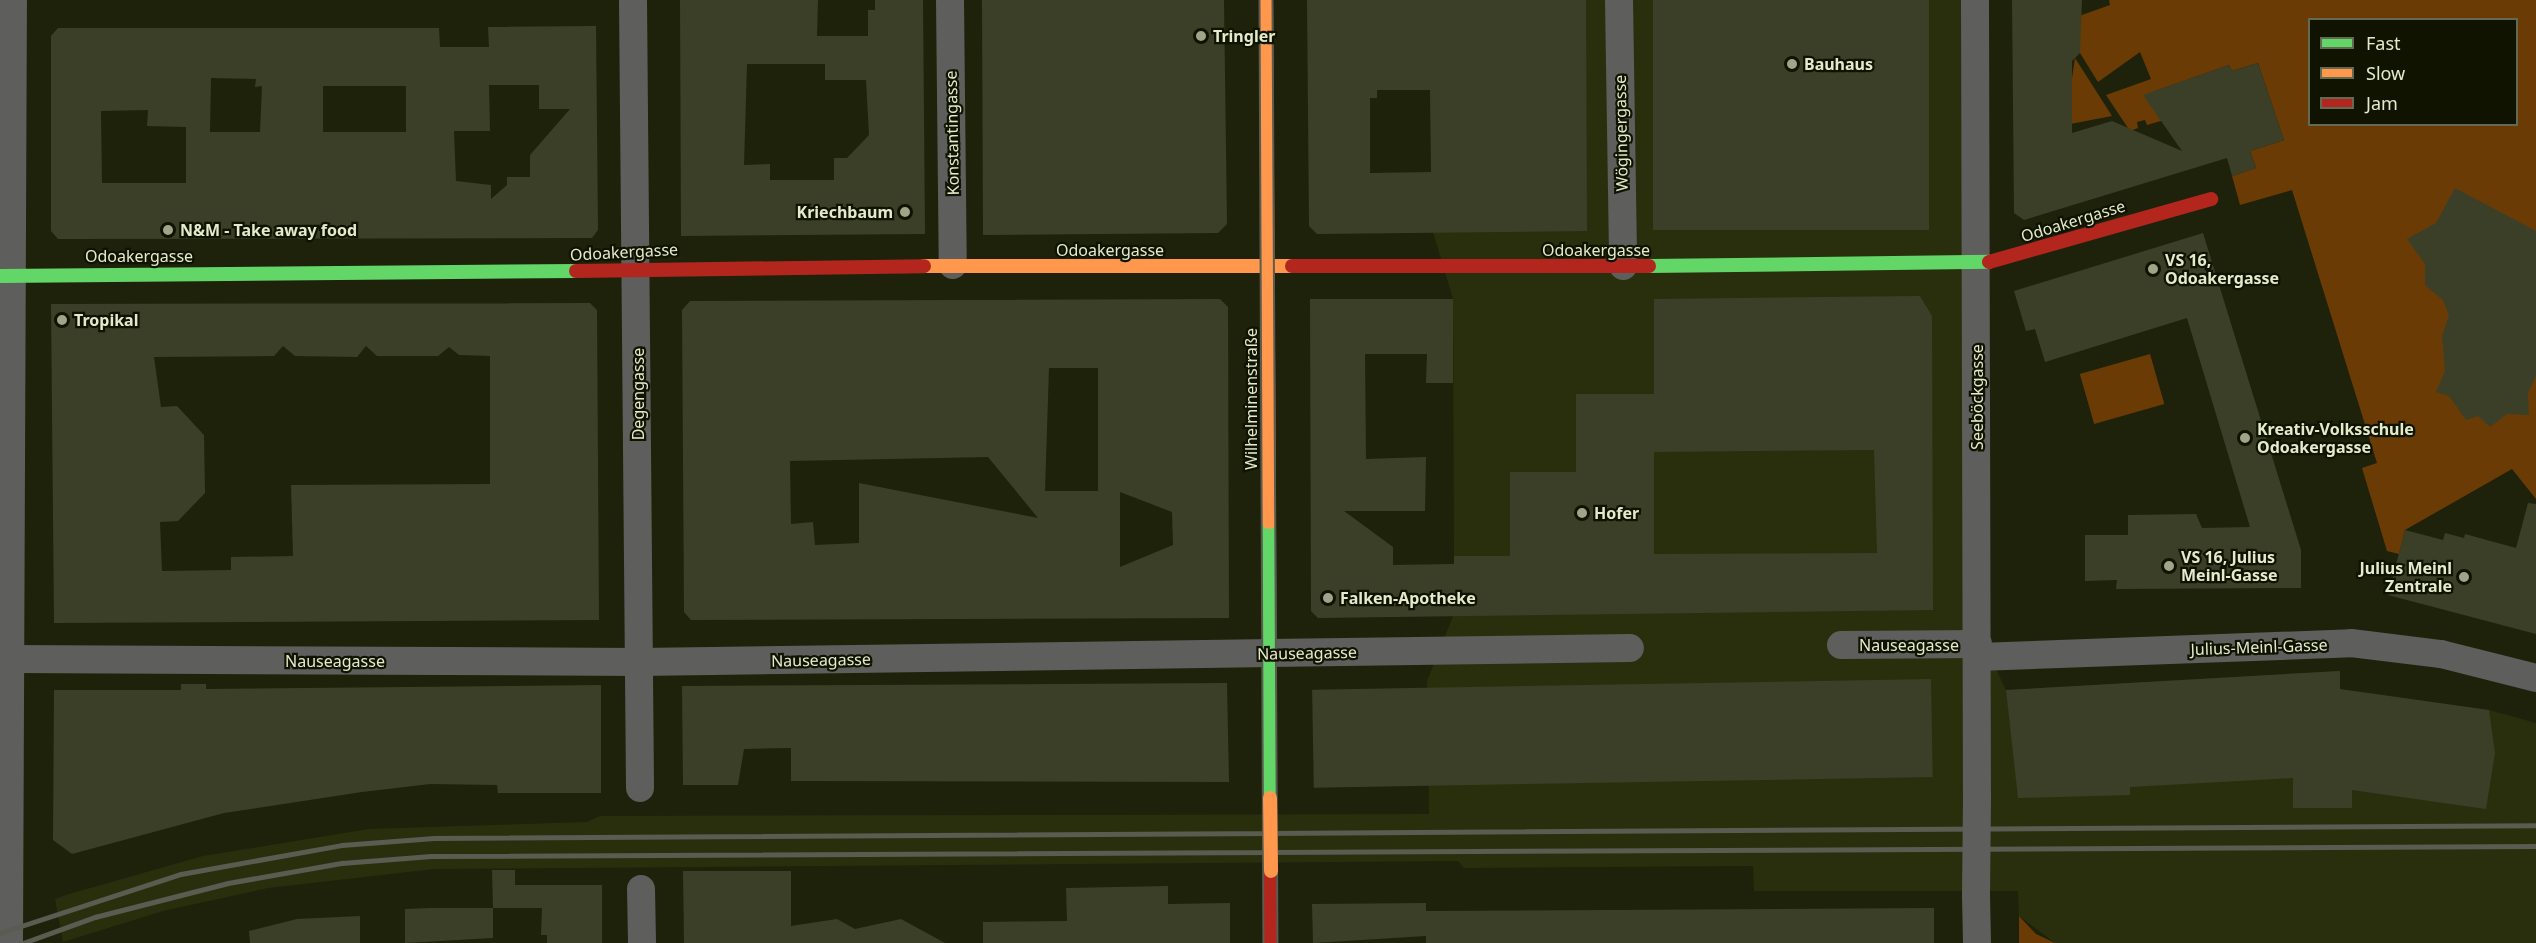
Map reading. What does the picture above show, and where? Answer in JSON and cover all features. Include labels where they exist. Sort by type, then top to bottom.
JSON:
[{"type":"street","points":[[9,943],[4,882],[12,659],[5,274],[13,0]]},
{"type":"street","name":"Degengasse","points":[[633,0],[638,272],[640,788]]},
{"type":"street","name":"Konstantingasse","points":[[950,0],[953,265]]},
{"type":"street","name":"Wilhelminenstraße","points":[[1266,0],[1271,943]]},
{"type":"street","name":"Wögingergasse","points":[[1619,0],[1623,266]]},
{"type":"street","name":"Seeböckgasse","points":[[1975,0],[1977,943]]},
{"type":"street","name":"Odoakergasse","points":[[5,274],[638,272],[678,266],[953,265],[1267,269],[1976,266],[2211,199]]},
{"type":"street","name":"Julius-Meinl-Gasse","points":[[1978,651],[2351,643],[2441,654],[2536,678]]},
{"type":"street","name":"Nauseagasse","points":[[1841,645],[1978,651]]},
{"type":"street","name":"Nauseagasse","points":[[12,659],[639,662],[1630,648]]},
{"type":"street","points":[[641,890],[642,943]]},
{"type":"shaded area","points":[[1307,0],[1961,0],[1965,605],[2006,690],[2340,671],[2340,692],[2489,710],[2536,723],[2536,943],[2055,943],[2019,916],[2018,891],[1754,891],[1753,866],[1464,868],[1458,861],[434,869],[268,888],[163,911],[63,942],[55,899],[203,856],[369,829],[587,822],[600,816],[1429,814],[1427,681],[1454,614],[1453,299],[1433,232],[1430,62]]},
{"type":"shaded area","points":[[2109,0],[2536,0],[2536,499],[2512,469],[2405,530],[2399,554],[2387,551],[2362,468],[2377,463],[2292,190],[2240,205],[2232,176],[2256,168],[2250,151],[2284,140],[2258,63],[2232,71],[2229,65],[2155,91],[2164,120],[2147,125],[2145,120],[2137,122],[2138,128],[2130,131],[2106,95],[2151,79],[2140,52],[2098,82],[2080,53],[2079,16],[2110,5]]},
{"type":"shaded area","points":[[2075,58],[2112,116],[2065,125]]},
{"type":"shaded area","points":[[2150,354],[2164,404],[2094,424],[2080,374]]},
{"type":"shaded area","points":[[2019,916],[2036,934],[2055,943],[2019,943]]},
{"type":"building","points":[[680,0],[818,0],[817,36],[868,36],[868,10],[875,10],[875,0],[923,0],[925,234],[681,236]],"holes":[[[747,64],[825,64],[825,80],[866,80],[869,135],[847,158],[834,158],[834,180],[770,180],[770,164],[744,165]]]},
{"type":"building","points":[[982,0],[1224,0],[1227,224],[1218,233],[983,235]]},
{"type":"building","points":[[1307,0],[1586,0],[1587,231],[1317,234],[1309,226]],"holes":[[[1377,90],[1430,90],[1431,172],[1370,173],[1370,98],[1377,98]]]},
{"type":"building","name":"Bauhaus","points":[[1653,0],[1929,0],[1929,230],[1653,230]]},
{"type":"building","points":[[2012,0],[2082,0],[2080,53],[2072,61],[2072,133],[2112,121],[2182,151],[2143,95],[2229,65],[2232,71],[2258,63],[2284,140],[2250,151],[2256,168],[2232,176],[2227,158],[2024,220],[2014,213]]},
{"type":"building","points":[[596,26],[598,230],[592,238],[58,239],[51,231],[51,36],[58,28],[439,28],[440,47],[489,47],[488,27]],"holes":[[[211,78],[256,79],[255,87],[262,86],[260,132],[210,132]],[[489,85],[539,85],[539,109],[570,109],[530,155],[530,177],[507,177],[507,185],[491,199],[491,185],[456,181],[454,131],[490,131]],[[323,86],[406,86],[406,132],[323,132]],[[148,110],[147,126],[186,127],[186,183],[102,183],[101,111]]]},
{"type":"building","points":[[2455,188],[2536,231],[2536,376],[2528,393],[2529,415],[2507,414],[2490,427],[2478,416],[2466,420],[2449,396],[2436,392],[2445,371],[2442,336],[2449,315],[2443,300],[2425,285],[2425,264],[2407,239],[2436,223]]},
{"type":"building","name":"Kreativ-Volksschule Odoakergasse","points":[[2203,233],[2301,550],[2301,588],[2116,589],[2117,580],[2085,581],[2085,535],[2128,535],[2128,515],[2196,514],[2202,528],[2250,527],[2187,318],[2045,362],[2035,329],[2026,331],[2014,291]]},
{"type":"building","points":[[1920,296],[1932,316],[1933,610],[1318,618],[1311,611],[1310,299],[1453,299],[1453,383],[1426,383],[1427,354],[1365,354],[1366,459],[1426,457],[1425,511],[1344,511],[1393,547],[1393,565],[1454,564],[1454,556],[1510,556],[1510,472],[1576,472],[1576,394],[1654,394],[1654,299]],"holes":[[[1874,450],[1877,553],[1654,554],[1654,452]]]},
{"type":"building","points":[[1220,299],[1228,307],[1229,618],[691,620],[684,612],[682,310],[690,301]],"holes":[[[1049,368],[1098,368],[1098,491],[1045,491]],[[988,457],[1038,518],[859,483],[859,543],[815,545],[813,522],[791,524],[790,461]],[[1120,492],[1172,512],[1173,545],[1120,567]]]},
{"type":"building","points":[[590,303],[597,310],[599,620],[54,623],[51,304]],"holes":[[[283,346],[295,356],[357,357],[366,346],[377,356],[438,356],[449,347],[459,355],[490,356],[490,484],[291,485],[293,556],[231,557],[231,570],[162,571],[160,522],[178,521],[205,493],[204,435],[177,406],[161,407],[154,357],[274,356]]]},
{"type":"building","name":"Julius Meinl Zentrale","points":[[2528,503],[2536,504],[2536,634],[2388,595],[2405,530],[2443,540],[2445,533],[2464,538],[2465,534],[2516,548]]},
{"type":"building","points":[[2340,671],[2340,689],[2489,710],[2495,753],[2486,809],[2352,790],[2352,808],[2293,808],[2293,778],[2130,787],[2130,795],[2018,798],[2006,690]]},
{"type":"building","points":[[1931,679],[1933,777],[1314,788],[1312,690]]},
{"type":"building","points":[[1227,683],[1229,782],[791,781],[791,748],[744,749],[738,785],[683,785],[682,686]]},
{"type":"building","points":[[181,684],[206,684],[206,689],[601,685],[601,793],[498,793],[497,785],[430,784],[224,813],[72,854],[53,840],[54,690],[181,690]]},
{"type":"building","points":[[492,870],[515,870],[515,885],[602,885],[602,943],[547,943],[547,935],[541,935],[542,908],[493,908]]},
{"type":"building","points":[[683,871],[791,871],[791,926],[837,919],[855,929],[901,919],[945,943],[684,943]]},
{"type":"building","points":[[1168,886],[1168,904],[1230,903],[1230,943],[983,943],[983,922],[1067,921],[1066,888]]},
{"type":"building","points":[[1426,903],[1426,911],[1934,908],[1934,943],[1426,943],[1426,936],[1313,943],[1312,904]]},
{"type":"building","points":[[493,908],[493,938],[405,943],[405,909]]},
{"type":"building","points":[[360,916],[360,943],[250,943],[249,931],[297,919]]},
{"type":"tram line","points":[[1260,0],[1264,943]]},
{"type":"tram line","points":[[1273,0],[1278,943]]},
{"type":"railway","points":[[0,933],[181,874],[342,845],[434,838],[2536,825]]},
{"type":"railway","points":[[23,943],[95,917],[228,883],[342,863],[431,856],[2536,846]]},
{"type":"traffic: fast","points":[[1649,266],[1989,262]]},
{"type":"traffic: fast","points":[[0,276],[576,271]]},
{"type":"traffic: fast","points":[[1269,522],[1270,798]]},
{"type":"traffic: slow","points":[[1266,0],[1269,522]]},
{"type":"traffic: slow","points":[[924,266],[1292,266]]},
{"type":"traffic: slow","points":[[1270,798],[1271,871]]},
{"type":"traffic: jam","points":[[1989,262],[2211,199]]},
{"type":"traffic: jam","points":[[576,271],[924,266]]},
{"type":"traffic: jam","points":[[1292,266],[1649,266]]},
{"type":"traffic: jam","points":[[1271,871],[1271,943]]},
{"type":"place","name":"Tringler","points":[[1201,36]]},
{"type":"place","name":"Bauhaus","points":[[1792,64]]},
{"type":"place","name":"Kriechbaum","points":[[905,212]]},
{"type":"place","name":"N&M - Take away food","points":[[168,230]]},
{"type":"place","name":"VS 16, Odoakergasse","points":[[2153,269]]},
{"type":"place","name":"Tropikal","points":[[62,320]]},
{"type":"place","name":"Kreativ-Volksschule Odoakergasse","points":[[2245,438]]},
{"type":"place","name":"Hofer","points":[[1582,513]]},
{"type":"place","name":"VS 16, Julius Meinl-Gasse","points":[[2169,566]]},
{"type":"place","name":"Julius Meinl Zentrale","points":[[2464,577]]},
{"type":"place","name":"Falken-Apotheke","points":[[1328,598]]}]
